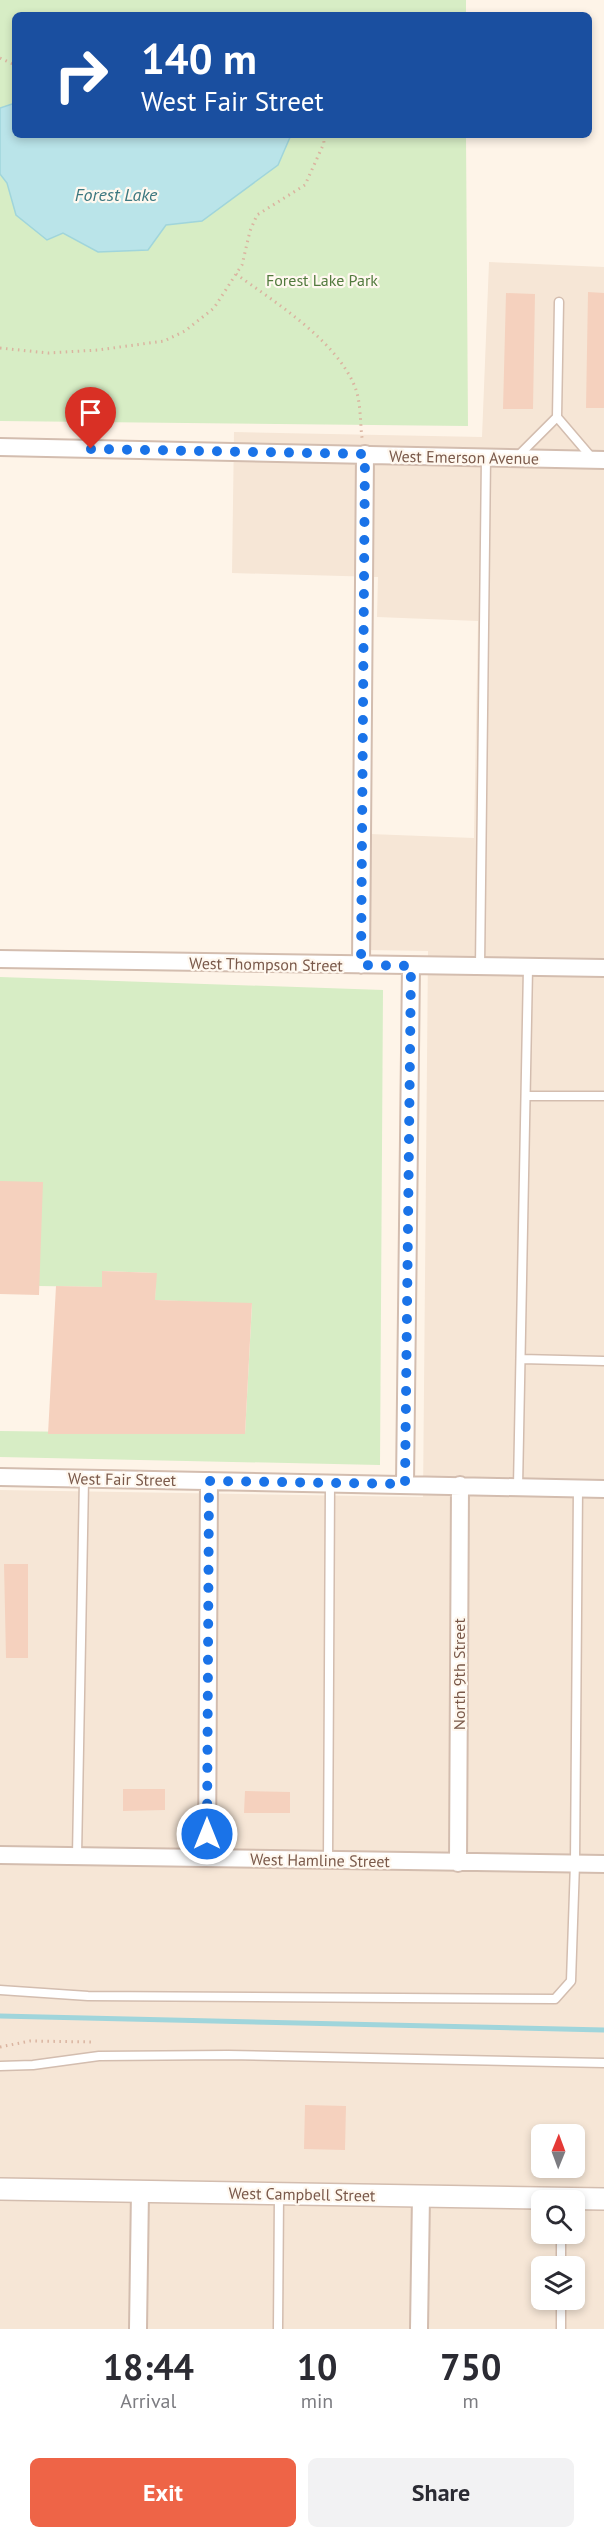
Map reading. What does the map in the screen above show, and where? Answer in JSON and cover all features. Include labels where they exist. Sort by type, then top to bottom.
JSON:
[{"type":"street","name":"West Emerson Avenue","points":[[0,447],[599,460]]},
{"type":"street","points":[[361,965],[365,454]]},
{"type":"street","name":"West Thompson Street","points":[[0,959],[604,969]]},
{"type":"street","points":[[405,1484],[411,966]]},
{"type":"street","name":"West Fair Street","points":[[0,1477],[604,1489]]},
{"type":"street","points":[[207,1858],[209,1481]]},
{"type":"street","name":"North 9th Street","points":[[458,1863],[460,1485]]},
{"type":"street","name":"West Hamline Street","points":[[0,1856],[604,1864]]},
{"type":"street","name":"West Campbell Street","points":[[0,2189],[531,2198]]},
{"type":"street","points":[[138,2329],[140,2191]]},
{"type":"street","points":[[419,2329],[421,2196]]},
{"type":"street","name":"West Campbell Street","points":[[585,2199],[604,2199]]},
{"type":"lane","points":[[516,458],[557,417],[559,302]]},
{"type":"lane","points":[[557,417],[599,460]]},
{"type":"lane","points":[[480,967],[486,457]]},
{"type":"lane","points":[[518,1487],[528,968]]},
{"type":"lane","points":[[526,1096],[604,1096]]},
{"type":"lane","points":[[521,1359],[604,1361]]},
{"type":"lane","points":[[77,1856],[84,1479]]},
{"type":"lane","points":[[328,1860],[330,1483]]},
{"type":"lane","points":[[0,1990],[88,1996],[555,1999],[571,1981],[575,1863],[578,1488]]},
{"type":"lane","points":[[0,2066],[33,2066],[99,2056],[228,2055],[604,2063]]},
{"type":"lane","points":[[278,2329],[279,2194]]},
{"type":"lane","points":[[561,2310],[561,2329]]},
{"type":"path","points":[[0,348],[48,353],[98,350],[164,341],[185,331],[214,308],[242,265],[250,231],[257,216],[304,185],[324,143],[323,138]]},
{"type":"path","points":[[236,274],[291,314],[329,346],[356,388],[365,454]]},
{"type":"shaded area","points":[[489,262],[604,267],[604,2329],[0,2329],[0,1490],[423,1497],[428,951],[365,950],[370,834],[474,838],[478,621],[377,617],[378,577],[232,573],[234,432],[482,437]]},
{"type":"green space","name":"Forest Lake Park","points":[[0,0],[466,0],[466,12],[12,12],[12,138],[466,138],[468,426],[0,421]]},
{"type":"green space","points":[[0,977],[383,990],[380,1465],[0,1457],[0,1431],[245,1434],[252,1304],[155,1300],[156,1273],[102,1271],[102,1287],[39,1286],[0,1181]]},
{"type":"water","name":"Forest Lake","points":[[12,104],[12,138],[290,138],[278,165],[202,221],[166,225],[148,250],[98,252],[63,233],[47,240],[16,215],[7,183],[0,174],[0,108]]},
{"type":"building","points":[[588,292],[604,293],[604,408],[586,408]]},
{"type":"building","points":[[506,293],[535,294],[533,409],[503,409]]},
{"type":"building","points":[[0,1181],[43,1182],[39,1295],[0,1294]]},
{"type":"building","points":[[102,1271],[157,1273],[155,1300],[252,1303],[245,1434],[48,1434],[56,1286],[102,1287]]},
{"type":"building","points":[[4,1564],[28,1564],[28,1658],[6,1658]]},
{"type":"building","points":[[123,1789],[165,1789],[165,1810],[123,1811]]},
{"type":"building","points":[[245,1791],[290,1792],[290,1813],[244,1813]]},
{"type":"building","points":[[305,2105],[346,2106],[345,2150],[304,2149]]},
{"type":"waterway","points":[[0,2016],[604,2030]]},
{"type":"route","points":[[91,449],[365,454],[361,965],[411,966],[405,1484],[209,1481],[207,1834]]}]
